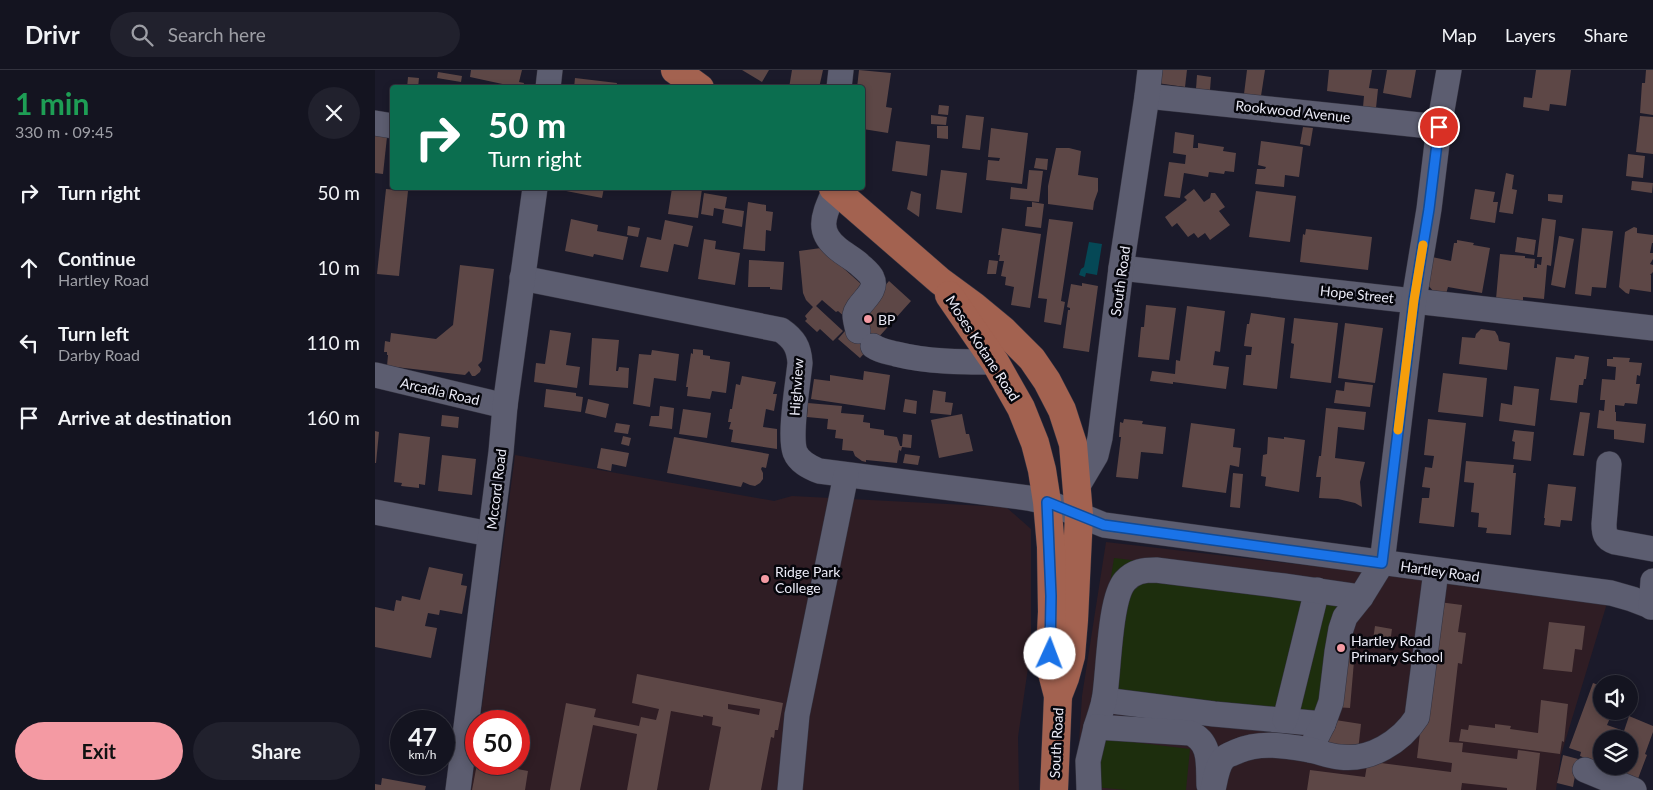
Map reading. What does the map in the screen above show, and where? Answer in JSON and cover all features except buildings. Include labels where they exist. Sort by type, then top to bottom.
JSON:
[{"type":"main road","points":[[675,70],[696,85]]},
{"type":"main road","name":"Moses Kotane Road","points":[[836,190],[940,281],[1003,330],[1032,359],[1047,381],[1062,410],[1073,444],[1079,515]]},
{"type":"main road","name":"Moses Kotane Road","points":[[940,281],[966,322],[995,362],[1021,408],[1035,443],[1047,502]]},
{"type":"main road","name":"South Road","points":[[1047,502],[1051,547],[1052,603],[1050,654],[1052,673],[1058,696],[1054,790]]},
{"type":"main road","name":"South Road","points":[[1058,696],[1071,656],[1079,515]]},
{"type":"street","points":[[548,85],[550,70]]},
{"type":"street","points":[[839,85],[841,70]]},
{"type":"street","points":[[1310,750],[1331,702],[1337,652],[1345,617],[1361,597],[1382,563],[1414,300],[1449,70]]},
{"type":"street","name":"Rookwood Avenue","points":[[1145,77],[1439,127]]},
{"type":"street","name":"South Road","points":[[1077,486],[1096,455],[1100,438],[1145,77]]},
{"type":"street","points":[[375,122],[390,125]]},
{"type":"street","name":"Mccord Road","points":[[458,790],[501,452],[505,406],[535,190]]},
{"type":"street","points":[[833,190],[823,221],[824,232],[829,240],[857,262],[873,278],[873,285],[869,294],[855,316],[866,338],[878,349],[927,360],[995,362]]},
{"type":"street","name":"Hope Street","points":[[1121,268],[1653,328]]},
{"type":"street","name":"Highview","points":[[522,278],[781,330],[791,337],[799,350],[801,363],[792,437],[795,453],[805,465],[819,471],[1047,502]]},
{"type":"street","name":"Arcadia Road","points":[[375,375],[505,406]]},
{"type":"street","points":[[1609,464],[1604,524],[1606,536],[1609,540],[1615,542],[1653,549]]},
{"type":"street","points":[[790,790],[797,715],[846,475]]},
{"type":"street","name":"Hartley Road","points":[[1047,502],[1104,525],[1611,593],[1652,607]]},
{"type":"street","points":[[375,512],[490,534]]},
{"type":"street","points":[[1089,790],[1088,761],[1104,700],[1116,598],[1124,582],[1135,573],[1142,570],[1156,570],[1361,597]]},
{"type":"street","points":[[1211,790],[1224,757],[1245,748],[1263,745],[1310,750],[1341,758],[1361,756],[1383,749],[1410,728],[1417,717],[1436,571]]},
{"type":"street","points":[[1652,607],[1653,582]]},
{"type":"street","points":[[1285,720],[1317,590]]},
{"type":"street","points":[[1104,700],[1214,714],[1323,724]]},
{"type":"street","points":[[1096,727],[1190,733],[1197,736],[1203,742],[1207,751],[1211,790]]},
{"type":"street","points":[[1585,770],[1634,790]]},
{"type":"shaded area","name":"Ridge Park College","points":[[515,455],[774,501],[792,496],[1006,507],[1031,529],[1031,647],[1018,737],[1019,790],[471,790],[473,775],[530,775],[530,710],[481,710]]},
{"type":"shaded area","name":"Hartley Road Primary School","points":[[1106,542],[1608,600],[1561,755],[1556,790],[1076,790],[1082,696]]},
{"type":"green space","points":[[1114,558],[1340,585],[1331,673],[1309,729],[1090,709]]},
{"type":"green space","points":[[1099,738],[1190,749],[1186,790],[1127,790],[1093,787]]},
{"type":"water","points":[[1089,242],[1102,244],[1097,275],[1086,273],[1085,277],[1079,275],[1084,267]]},
{"type":"slow traffic","points":[[1398,430],[1414,300],[1423,245]]},
{"type":"place","name":"BP","points":[[868,319]]},
{"type":"place","name":"Ridge Park College","points":[[765,579]]},
{"type":"place","name":"Hartley Road Primary School","points":[[1341,648]]},
{"type":"route","points":[[1050,654],[1052,612],[1051,547],[1047,502],[1104,525],[1382,563],[1414,300],[1429,209],[1439,127]]}]
